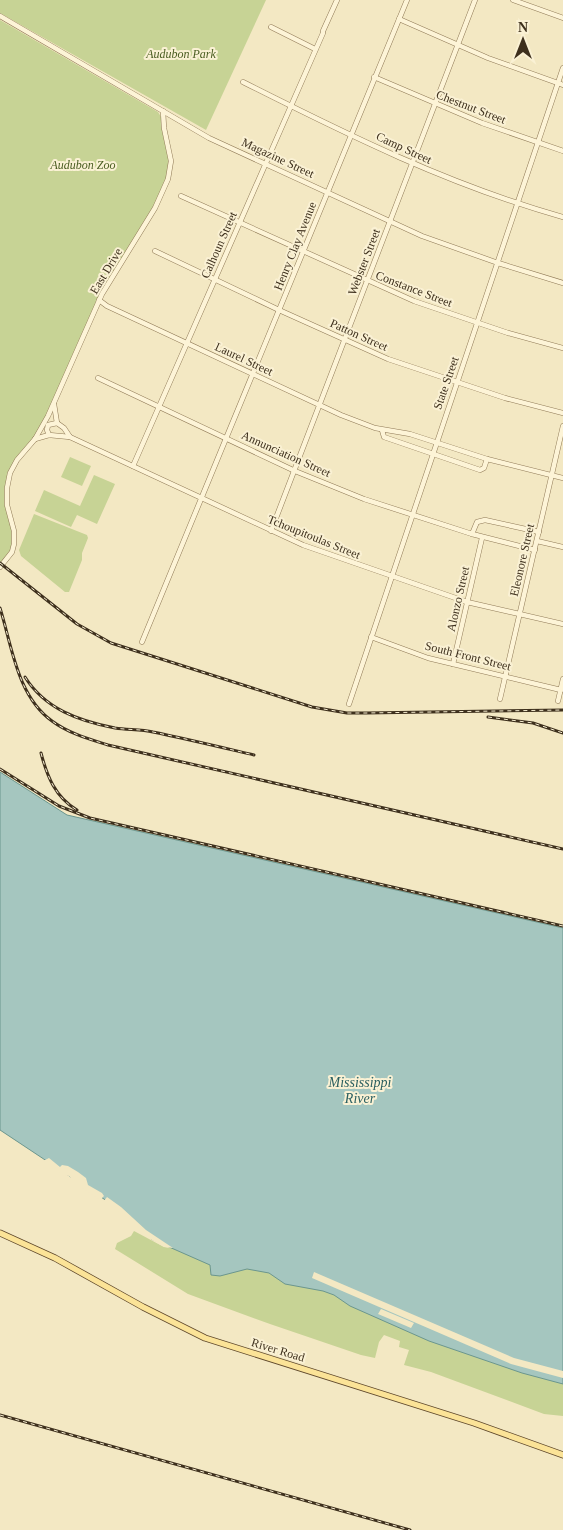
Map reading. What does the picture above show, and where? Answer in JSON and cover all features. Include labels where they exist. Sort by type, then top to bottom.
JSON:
[{"type":"main road","name":"River Road","points":[[0,1233],[55,1258],[143,1307],[204,1338],[474,1423],[563,1455]]},
{"type":"street","name":"Calhoun Street","points":[[133,466],[337,0]]},
{"type":"street","name":"Henry Clay Avenue","points":[[142,642],[407,0]]},
{"type":"street","name":"Webster Street","points":[[271,531],[414,163],[475,0]]},
{"type":"street","points":[[513,0],[563,18]]},
{"type":"street","name":"Magazine Street","points":[[0,16],[209,138],[390,222],[447,246],[563,283]]},
{"type":"street","points":[[399,19],[488,58],[560,84]]},
{"type":"street","points":[[271,27],[315,49]]},
{"type":"street","name":"State Street","points":[[349,704],[537,142],[560,84],[563,68]]},
{"type":"street","name":"Chestnut Street","points":[[374,77],[482,123],[563,151]]},
{"type":"street","name":"Camp Street","points":[[243,82],[351,135],[467,186],[563,218]]},
{"type":"street","name":"East Drive","points":[[1,566],[12,552],[14,544],[14,531],[8,505],[8,480],[13,465],[35,438],[54,402],[99,300],[155,208],[168,179],[171,161],[164,128],[163,111]]},
{"type":"street","name":"Constance Street","points":[[181,196],[414,301],[535,342],[563,348]]},
{"type":"street","name":"Patton Street","points":[[155,251],[388,359],[505,398],[563,413]]},
{"type":"street","name":"Laurel Street","points":[[99,300],[107,306],[187,344],[341,414],[382,430],[410,434],[487,459],[563,478]]},
{"type":"street","name":"Annunciation Street","points":[[98,378],[295,471],[364,499],[482,538],[535,550]]},
{"type":"street","points":[[49,435],[48,426],[56,423],[54,402]]},
{"type":"street","name":"Tchoupitoulas Street","points":[[56,423],[64,428],[70,437]]},
{"type":"street","name":"Eleonore Street","points":[[500,699],[563,426]]},
{"type":"street","name":"Laurel Street","points":[[382,430],[384,437],[480,470],[484,468],[487,459]]},
{"type":"street","name":"Tchoupitoulas Street","points":[[35,438],[49,435],[70,437],[302,545],[467,602],[563,624]]},
{"type":"street","points":[[472,534],[477,522],[485,520],[539,532]]},
{"type":"street","name":"Alonzo Street","points":[[453,664],[482,538]]},
{"type":"street","points":[[537,541],[563,547]]},
{"type":"street","name":"South Front Street","points":[[371,637],[428,658],[560,690]]},
{"type":"street","points":[[558,701],[563,679]]},
{"type":"green space","name":"Audubon Park","points":[[0,0],[266,0],[206,130],[0,13]]},
{"type":"green space","name":"Audubon Zoo","points":[[0,20],[158,112],[163,120],[171,161],[163,191],[99,300],[43,423],[10,473],[7,505],[15,538],[12,552],[2,564],[0,563]]},
{"type":"green space","points":[[70,457],[91,466],[82,486],[61,477]]},
{"type":"green space","points":[[94,475],[115,484],[97,524],[77,515],[71,527],[35,511],[44,490],[80,506]]},
{"type":"green space","points":[[34,514],[87,535],[88,538],[82,553],[82,560],[69,592],[65,592],[21,556],[19,550]]},
{"type":"green space","points":[[134,1231],[164,1247],[245,1259],[319,1289],[563,1380],[563,1416],[544,1414],[431,1372],[404,1365],[409,1350],[399,1347],[400,1341],[384,1335],[379,1342],[375,1358],[270,1324],[188,1294],[115,1249],[117,1243],[131,1236]]},
{"type":"water","name":"Mississippi River","points":[[0,772],[67,815],[563,928],[563,1384],[522,1373],[429,1341],[350,1306],[334,1295],[285,1284],[269,1273],[247,1269],[220,1276],[211,1275],[210,1265],[151,1239],[125,1213],[0,1130]]},
{"type":"pier","points":[[49,1158],[60,1167],[62,1165],[68,1166],[78,1172],[86,1178],[88,1185],[104,1196],[100,1200],[79,1186],[69,1176],[63,1175],[43,1161]]},
{"type":"pier","points":[[107,1197],[146,1230],[173,1248],[164,1247],[145,1236],[123,1215],[103,1202]]},
{"type":"pier","points":[[314,1272],[514,1358],[563,1371],[563,1378],[511,1364],[312,1278]]},
{"type":"pier","points":[[381,1309],[414,1323],[411,1328],[378,1314]]},
{"type":"railway","points":[[0,563],[77,624],[111,643],[312,707],[347,713],[563,710]]},
{"type":"railway","points":[[0,608],[17,669],[31,698],[40,711],[52,721],[86,738],[108,745],[563,849]]},
{"type":"railway","points":[[25,677],[33,688],[53,705],[64,712],[89,722],[115,728],[148,731],[254,755]]},
{"type":"railway","points":[[488,717],[533,723],[563,733]]},
{"type":"railway","points":[[41,753],[53,785],[63,799],[77,810]]},
{"type":"railway","points":[[0,769],[59,806],[90,818],[563,926]]},
{"type":"railway","points":[[0,1415],[410,1530]]}]
